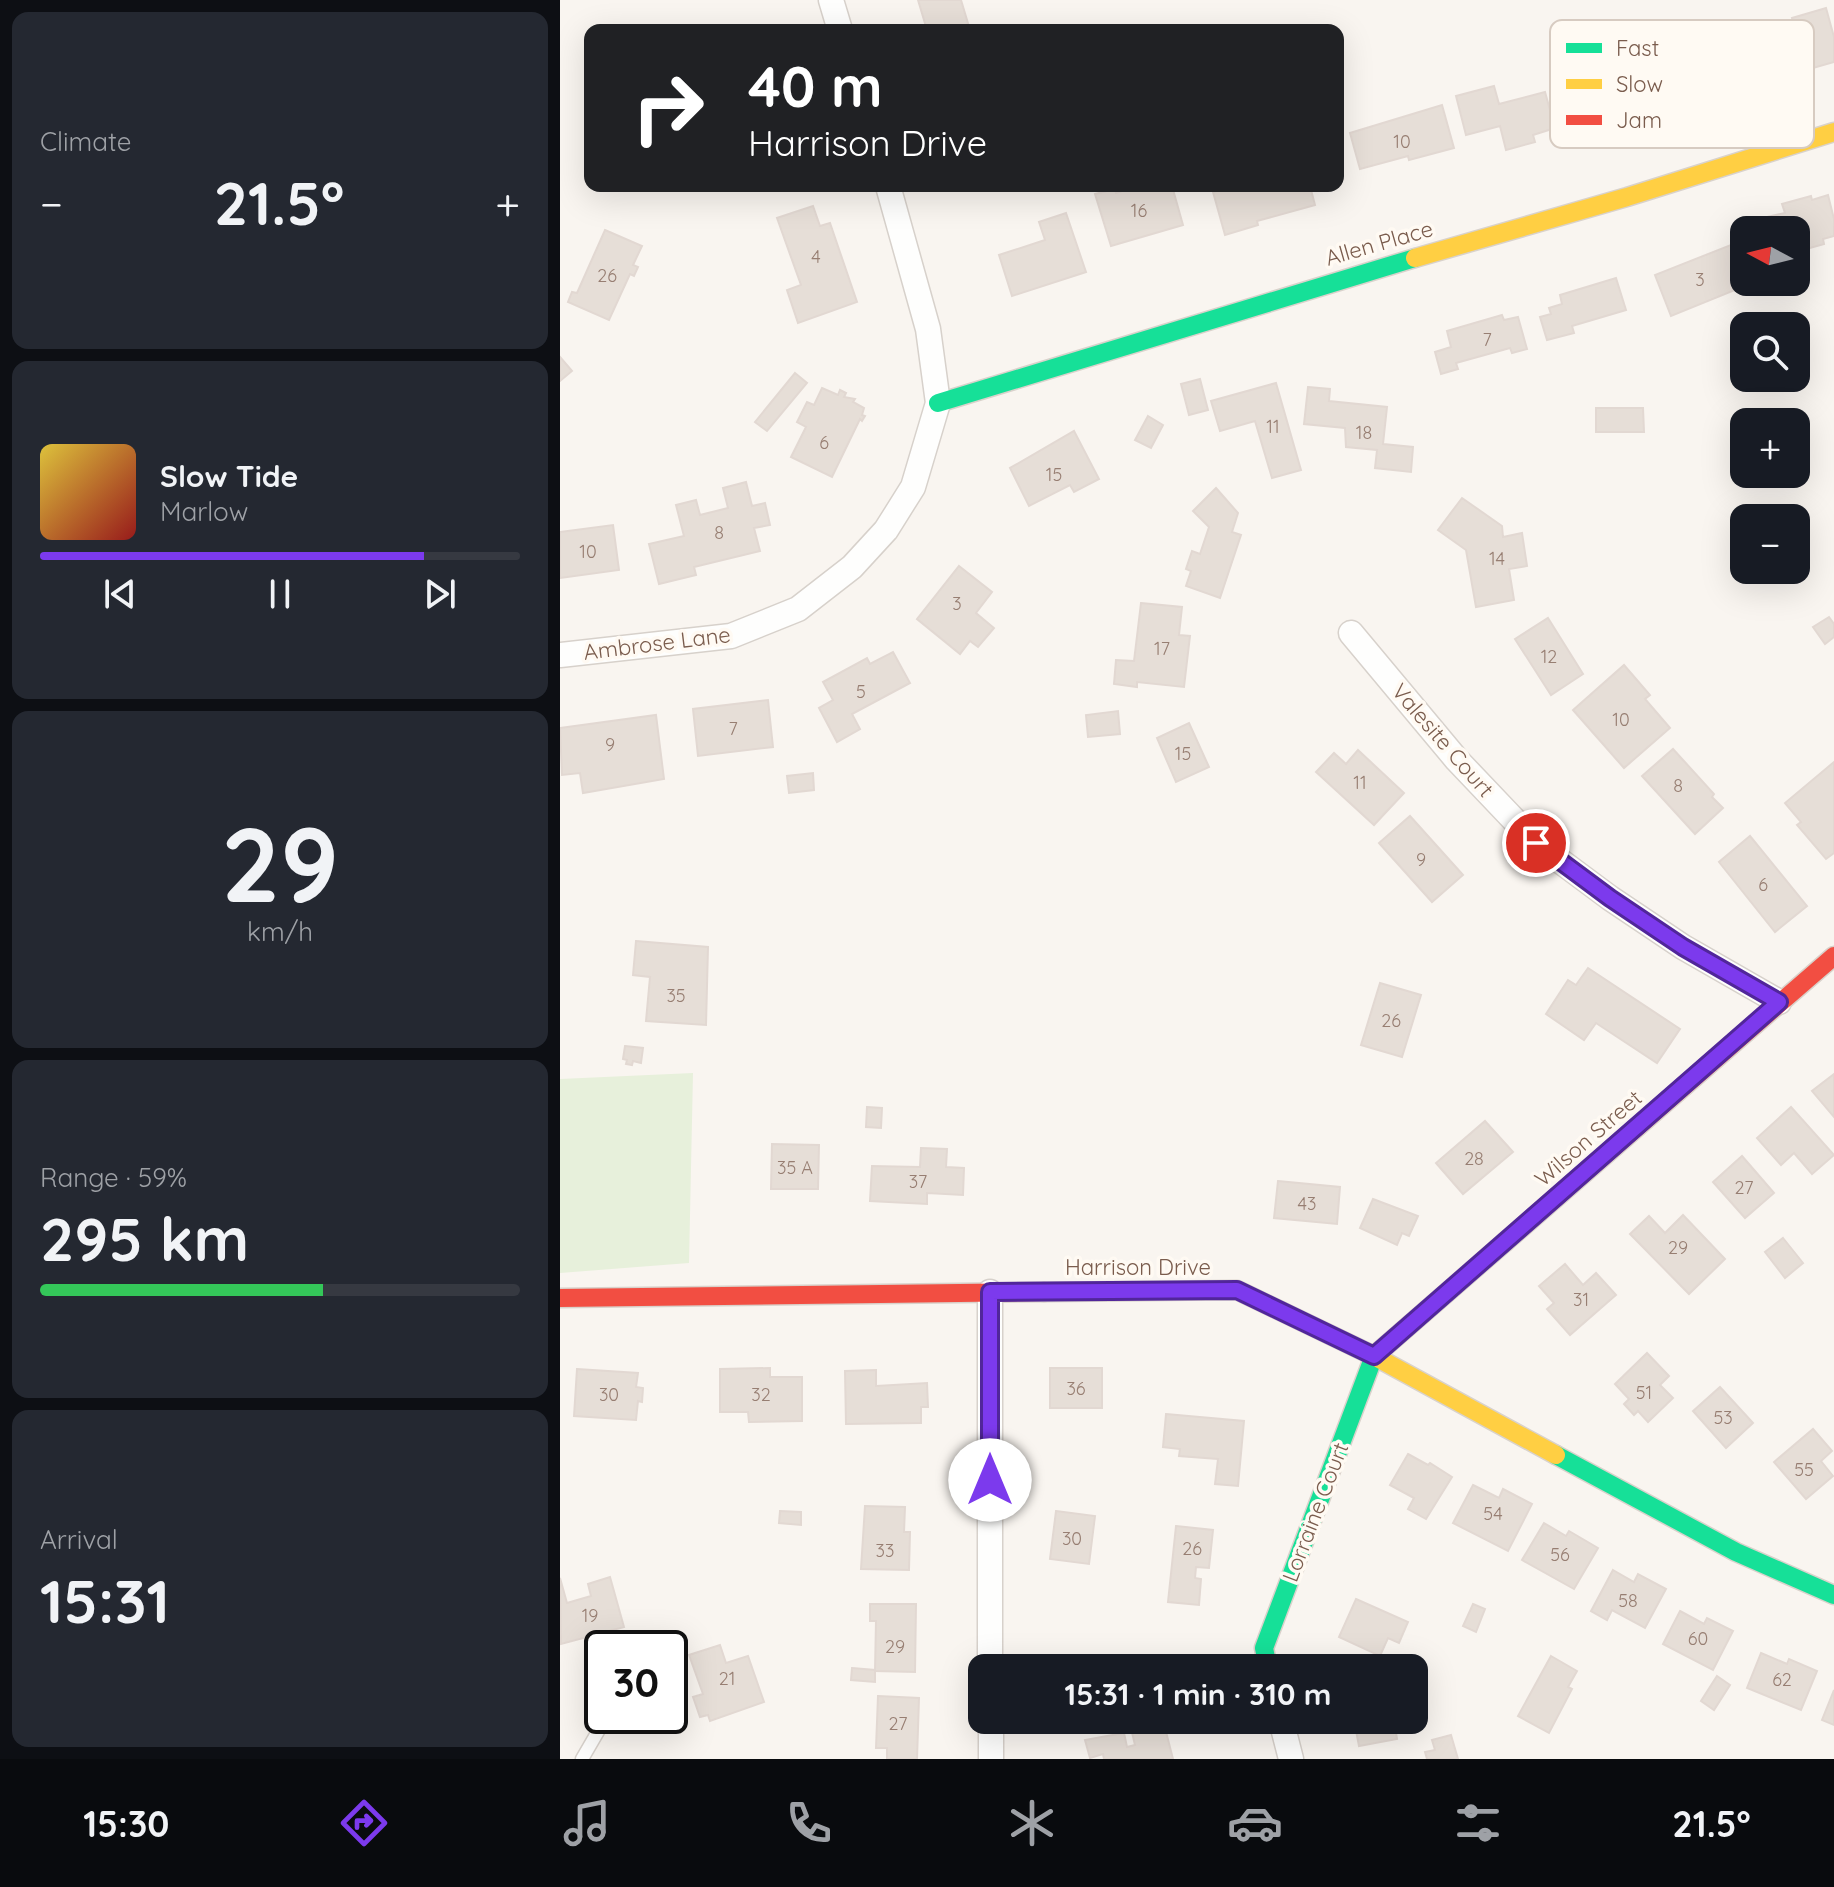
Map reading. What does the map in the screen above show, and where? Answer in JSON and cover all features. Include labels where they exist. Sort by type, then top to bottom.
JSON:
[{"type":"street","points":[[831,0],[838,24]]},
{"type":"street","name":"Allen Place","points":[[1814,138],[1834,132]]},
{"type":"street","name":"Allen Place","points":[[938,403],[1330,282],[1627,197],[1783,148]]},
{"type":"street","name":"Ambrose Lane","points":[[560,655],[731,636],[798,609],[852,567],[886,530],[913,487],[938,403],[928,329],[890,192]]},
{"type":"street","name":"Valesite Court","points":[[1351,633],[1457,760],[1536,843],[1683,947],[1779,1002]]},
{"type":"street","name":"Wilson Street","points":[[1374,1356],[1834,956]]},
{"type":"street","name":"Harrison Drive","points":[[560,1298],[1237,1290],[1374,1356],[1736,1552],[1832,1592]]},
{"type":"street","points":[[990,1292],[990,1654]]},
{"type":"street","name":"Lorraine Court","points":[[1265,1654],[1264,1648],[1374,1356]]},
{"type":"street","points":[[991,1734],[991,1759]]},
{"type":"street","points":[[1285,1734],[1291,1759]]},
{"type":"lane","points":[[582,1759],[597,1734]]},
{"type":"green space","points":[[693,1073],[689,1263],[560,1273],[560,1079]]},
{"type":"building","points":[[918,0],[961,0],[968,24],[925,24]]},
{"type":"building","points":[[1826,8],[1834,37],[1834,62],[1814,68],[1814,20],[1792,18]]},
{"type":"building","points":[[1494,86],[1499,104],[1545,92],[1550,110],[1550,130],[1533,135],[1535,142],[1506,150],[1500,126],[1466,135],[1456,96]]},
{"type":"building","points":[[1442,105],[1454,148],[1360,169],[1350,133]]},
{"type":"building","points":[[1174,192],[1183,225],[1111,246],[1095,194]]},
{"type":"building","points":[[1213,192],[1312,192],[1315,205],[1257,221],[1258,225],[1225,235]]},
{"type":"building","points":[[1828,195],[1834,219],[1834,236],[1823,239],[1824,244],[1810,248],[1810,216],[1772,216],[1785,213],[1782,204],[1811,196],[1812,200]]},
{"type":"building","points":[[813,206],[820,226],[830,223],[857,302],[798,323],[787,290],[801,285],[777,218]]},
{"type":"building","points":[[1066,213],[1086,272],[1012,296],[999,255],[1045,240],[1039,222]]},
{"type":"building","points":[[605,230],[642,246],[633,265],[638,267],[634,276],[630,274],[609,320],[568,302],[572,292],[577,293]]},
{"type":"building","points":[[1730,245],[1730,292],[1671,316],[1655,275]]},
{"type":"building","points":[[1616,278],[1626,310],[1572,326],[1574,333],[1547,340],[1540,317],[1551,314],[1549,308],[1562,304],[1560,295]]},
{"type":"building","points":[[1502,315],[1504,320],[1518,317],[1527,349],[1512,353],[1510,348],[1456,363],[1458,369],[1441,374],[1435,352],[1451,347],[1447,331]]},
{"type":"building","points":[[560,357],[572,371],[560,381]]},
{"type":"building","points":[[795,373],[807,383],[767,431],[755,422]]},
{"type":"building","points":[[1200,379],[1208,410],[1189,415],[1181,384]]},
{"type":"building","points":[[1276,383],[1301,470],[1272,478],[1255,421],[1220,431],[1211,401]]},
{"type":"building","points":[[1308,387],[1330,389],[1329,401],[1387,407],[1383,444],[1413,447],[1411,472],[1375,468],[1377,450],[1346,447],[1345,428],[1304,424]]},
{"type":"building","points":[[822,388],[838,395],[840,390],[846,393],[844,397],[855,399],[853,402],[864,408],[862,415],[865,416],[862,421],[860,419],[832,477],[791,457],[806,427],[797,422],[807,402],[814,405]]},
{"type":"building","points":[[1596,408],[1643,408],[1644,432],[1596,432]]},
{"type":"building","points":[[1148,416],[1163,425],[1151,448],[1135,440]]},
{"type":"building","points":[[1074,431],[1099,479],[1074,492],[1070,485],[1029,506],[1010,468]]},
{"type":"building","points":[[746,482],[752,506],[765,503],[770,525],[754,528],[760,551],[694,567],[696,575],[659,584],[649,544],[684,536],[676,505],[696,500],[700,515],[728,508],[723,488]]},
{"type":"building","points":[[1216,488],[1238,513],[1232,532],[1241,535],[1220,598],[1186,586],[1191,571],[1186,569],[1192,551],[1200,554],[1209,527],[1193,511]]},
{"type":"building","points":[[1462,498],[1502,526],[1503,537],[1522,533],[1527,566],[1509,569],[1514,600],[1476,607],[1466,550],[1438,530]]},
{"type":"building","points":[[613,525],[619,570],[560,578],[560,532]]},
{"type":"building","points":[[959,566],[992,592],[976,613],[994,628],[978,647],[970,641],[960,654],[917,619]]},
{"type":"building","points":[[1141,603],[1182,607],[1179,635],[1190,636],[1184,687],[1137,682],[1137,687],[1114,684],[1116,660],[1134,661]]},
{"type":"building","points":[[1829,617],[1834,624],[1834,637],[1825,644],[1813,627]]},
{"type":"building","points":[[1548,618],[1583,674],[1551,695],[1515,639]]},
{"type":"building","points":[[893,652],[910,683],[852,714],[860,729],[837,742],[819,708],[833,700],[823,682],[867,658],[870,664]]},
{"type":"building","points":[[1624,665],[1650,695],[1645,699],[1670,728],[1624,768],[1573,710]]},
{"type":"building","points":[[768,700],[773,747],[698,756],[693,709]]},
{"type":"building","points":[[1118,711],[1120,734],[1088,737],[1086,715]]},
{"type":"building","points":[[656,715],[664,779],[583,793],[580,773],[562,775],[560,728]]},
{"type":"building","points":[[1189,723],[1209,767],[1176,782],[1157,738]]},
{"type":"building","points":[[1673,749],[1723,808],[1695,834],[1642,776]]},
{"type":"building","points":[[1358,750],[1404,793],[1374,825],[1316,772],[1334,753],[1346,764]]},
{"type":"building","points":[[1834,762],[1834,853],[1826,859],[1797,825],[1801,822],[1785,803]]},
{"type":"building","points":[[813,773],[814,790],[789,793],[787,776]]},
{"type":"building","points":[[1410,816],[1463,875],[1432,902],[1379,843]]},
{"type":"building","points":[[1750,836],[1807,906],[1775,932],[1719,862]]},
{"type":"building","points":[[636,941],[708,947],[706,1025],[646,1021],[650,977],[633,975]]},
{"type":"building","points":[[1588,968],[1680,1029],[1657,1063],[1596,1023],[1584,1040],[1546,1014],[1568,980],[1576,985]]},
{"type":"building","points":[[1380,983],[1421,995],[1402,1057],[1361,1045]]},
{"type":"building","points":[[625,1046],[643,1048],[641,1063],[633,1061],[632,1065],[626,1064],[627,1060],[623,1059]]},
{"type":"building","points":[[1834,1074],[1834,1117],[1812,1091]]},
{"type":"building","points":[[867,1107],[882,1108],[881,1128],[866,1127]]},
{"type":"building","points":[[1791,1107],[1834,1155],[1812,1174],[1794,1153],[1781,1165],[1757,1138]]},
{"type":"building","points":[[1485,1121],[1513,1152],[1463,1194],[1436,1163]]},
{"type":"building","points":[[772,1144],[819,1145],[818,1189],[771,1189]]},
{"type":"building","points":[[921,1148],[947,1149],[946,1167],[964,1168],[963,1195],[927,1193],[927,1204],[870,1201],[872,1166],[920,1167]]},
{"type":"building","points":[[1742,1156],[1774,1193],[1745,1218],[1713,1182]]},
{"type":"building","points":[[1278,1181],[1340,1187],[1337,1224],[1274,1218]]},
{"type":"building","points":[[1373,1199],[1418,1216],[1409,1236],[1402,1233],[1397,1245],[1360,1228]]},
{"type":"building","points":[[1683,1215],[1725,1259],[1689,1294],[1630,1234],[1649,1216],[1665,1233]]},
{"type":"building","points":[[1783,1238],[1803,1263],[1785,1278],[1765,1252]]},
{"type":"building","points":[[1565,1264],[1583,1285],[1596,1273],[1616,1295],[1570,1335],[1547,1309],[1554,1303],[1539,1286]]},
{"type":"building","points":[[1647,1353],[1669,1376],[1660,1385],[1673,1398],[1648,1422],[1638,1411],[1634,1415],[1624,1404],[1629,1399],[1615,1384]]},
{"type":"building","points":[[770,1368],[770,1377],[802,1377],[802,1421],[749,1422],[748,1412],[720,1412],[720,1369]]},
{"type":"building","points":[[1050,1368],[1102,1368],[1102,1408],[1050,1408]]},
{"type":"building","points":[[577,1369],[638,1373],[636,1387],[643,1388],[636,1420],[574,1416]]},
{"type":"building","points":[[876,1370],[876,1386],[927,1383],[928,1407],[921,1407],[921,1423],[846,1424],[845,1371]]},
{"type":"building","points":[[1720,1387],[1753,1423],[1726,1448],[1693,1411]]},
{"type":"building","points":[[1166,1414],[1244,1421],[1238,1486],[1215,1484],[1218,1459],[1179,1456],[1180,1449],[1163,1447]]},
{"type":"building","points":[[1813,1429],[1832,1451],[1821,1461],[1833,1476],[1806,1499],[1774,1462]]},
{"type":"building","points":[[1408,1454],[1452,1477],[1426,1519],[1408,1509],[1414,1498],[1390,1485]]},
{"type":"building","points":[[1473,1485],[1499,1498],[1503,1489],[1532,1504],[1508,1551],[1453,1523]]},
{"type":"building","points":[[865,1506],[905,1507],[904,1532],[910,1532],[909,1570],[861,1569]]},
{"type":"building","points":[[780,1511],[801,1512],[801,1525],[779,1523]]},
{"type":"building","points":[[1056,1511],[1095,1516],[1089,1564],[1050,1559]]},
{"type":"building","points":[[1544,1523],[1566,1536],[1569,1531],[1598,1548],[1574,1589],[1522,1560]]},
{"type":"building","points":[[1176,1526],[1213,1530],[1209,1568],[1196,1567],[1195,1578],[1201,1579],[1199,1605],[1168,1602]]},
{"type":"building","points":[[1613,1570],[1634,1582],[1638,1574],[1666,1589],[1645,1628],[1612,1610],[1607,1620],[1591,1611]]},
{"type":"building","points":[[610,1577],[624,1627],[584,1630],[584,1638],[561,1644],[560,1578],[567,1603],[591,1596],[588,1584]]},
{"type":"building","points":[[1356,1599],[1408,1622],[1399,1643],[1388,1638],[1381,1654],[1339,1637]]},
{"type":"building","points":[[870,1604],[916,1604],[915,1672],[875,1671],[876,1621],[870,1621]]},
{"type":"building","points":[[1473,1604],[1485,1609],[1476,1632],[1463,1626]]},
{"type":"building","points":[[1680,1611],[1704,1624],[1707,1618],[1733,1631],[1713,1670],[1663,1644]]},
{"type":"building","points":[[720,1645],[726,1663],[748,1656],[764,1702],[710,1721],[708,1715],[700,1717],[693,1697],[703,1694],[689,1655]]},
{"type":"building","points":[[1761,1653],[1787,1664],[1789,1659],[1817,1671],[1801,1710],[1747,1688]]},
{"type":"building","points":[[1551,1656],[1577,1671],[1568,1687],[1572,1689],[1549,1733],[1518,1716]]},
{"type":"building","points":[[852,1668],[875,1670],[875,1682],[851,1680]]},
{"type":"building","points":[[1717,1676],[1730,1685],[1714,1710],[1701,1701]]},
{"type":"building","points":[[1834,1690],[1834,1725],[1822,1720]]},
{"type":"building","points":[[878,1696],[919,1698],[917,1759],[887,1759],[887,1748],[876,1748]]},
{"type":"building","points":[[1124,1734],[1127,1747],[1135,1745],[1132,1734],[1167,1734],[1173,1759],[1104,1759],[1103,1754],[1090,1758],[1085,1740]]},
{"type":"building","points":[[1357,1734],[1396,1734],[1397,1739],[1359,1746]]},
{"type":"building","points":[[1451,1735],[1458,1759],[1427,1759],[1425,1752],[1435,1750],[1432,1740]]},
{"type":"traffic: fast","points":[[938,403],[1415,258]]},
{"type":"traffic: fast","points":[[1265,1654],[1264,1648],[1374,1356],[1505,1242]]},
{"type":"traffic: fast","points":[[1556,1455],[1736,1552],[1834,1595]]},
{"type":"traffic: slow","points":[[1814,138],[1834,132]]},
{"type":"traffic: slow","points":[[1415,258],[1783,148]]},
{"type":"traffic: slow","points":[[1044,1292],[1237,1290],[1374,1356],[1556,1455]]},
{"type":"traffic: jam","points":[[1505,1242],[1834,956]]},
{"type":"traffic: jam","points":[[560,1298],[1044,1292]]},
{"type":"route","points":[[990,1480],[990,1292],[1237,1290],[1374,1356],[1779,1002],[1683,947],[1536,843]]}]
